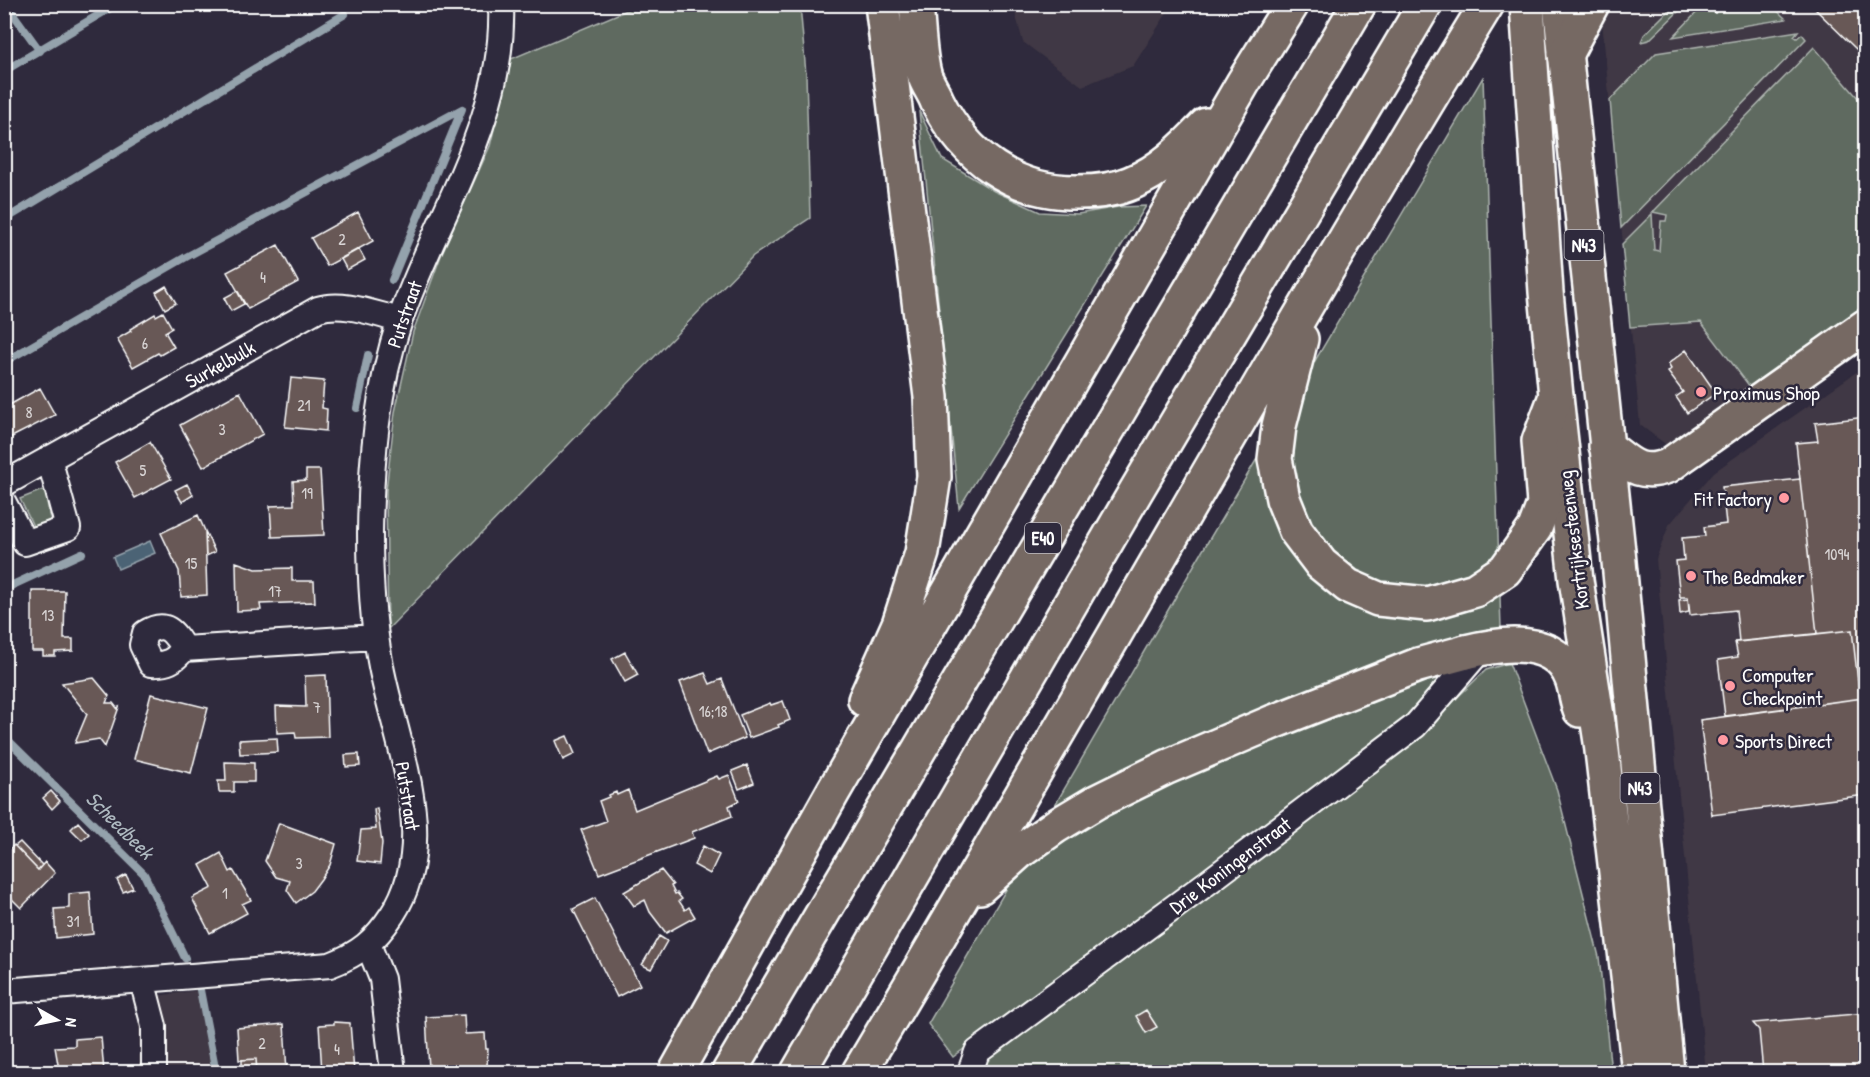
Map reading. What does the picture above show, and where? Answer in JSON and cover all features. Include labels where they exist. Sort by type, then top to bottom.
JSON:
[{"type":"main road","points":[[833,792],[848,737],[902,614],[921,553],[934,477],[931,398],[882,4]]},
{"type":"main road","points":[[916,4],[925,76],[943,112],[962,140],[982,159],[1005,175],[1032,187],[1062,193],[1096,192],[1130,184],[1154,171],[1185,147],[1243,83]]},
{"type":"main road","points":[[676,1072],[833,792],[1243,83],[1292,4]]},
{"type":"main road","name":"E40","points":[[729,1072],[1359,4]]},
{"type":"main road","points":[[798,1072],[1136,491],[1425,4]]},
{"type":"main road","points":[[859,1072],[957,909],[1311,300],[1487,4]]},
{"type":"main road","name":"Kortrijksesteenweg","points":[[1527,4],[1556,396],[1576,580],[1601,742],[1639,1072]]},
{"type":"main road","name":"N43","points":[[1560,4],[1667,1072]]},
{"type":"main road","points":[[1565,55],[1592,4]]},
{"type":"main road","points":[[1311,300],[1278,426],[1275,459],[1283,499],[1296,531],[1321,564],[1348,585],[1378,599],[1427,604],[1475,590],[1505,570],[1535,528],[1544,504],[1539,441],[1556,396]]},
{"type":"main road","points":[[1606,446],[1637,469],[1654,471],[1668,466],[1866,326]]},
{"type":"main road","points":[[957,909],[1018,852],[1096,802],[1167,767],[1273,722],[1418,665],[1474,650],[1504,644],[1528,645],[1554,654],[1563,662],[1572,679],[1586,731],[1601,742]]},
{"type":"street","name":"Putstraat","points":[[5,989],[330,965],[352,956],[368,944],[396,909],[407,886],[414,862],[416,839],[404,765],[376,638],[370,543],[374,446],[380,397],[389,355],[400,320],[418,272],[474,142],[492,91],[499,57],[501,4]]},
{"type":"street","name":"Surkelbulk","points":[[4,484],[318,309],[342,306],[400,320]]},
{"type":"street","points":[[4,503],[25,543],[68,528],[49,458]]},
{"type":"street","points":[[184,649],[376,638]]},
{"type":"street","name":"Drie Koningenstraat","points":[[970,1072],[977,1052],[1415,726],[1474,650]]},
{"type":"street","points":[[368,944],[382,979],[393,1072]]},
{"type":"street","points":[[142,980],[154,1026],[154,1072]]},
{"type":"shaded area","points":[[1013,4],[1172,5],[1133,66],[1082,86],[1023,42]]},
{"type":"shaded area","points":[[1611,5],[1865,5],[1865,305],[1668,446],[1640,425],[1602,21]]},
{"type":"shaded area","points":[[1865,366],[1865,1072],[1706,1072],[1656,559],[1669,525],[1714,472]]},
{"type":"shaded area","points":[[200,990],[216,1072],[139,1072],[139,1028],[135,999]]},
{"type":"green space","points":[[639,5],[800,5],[806,74],[810,218],[753,256],[388,629],[386,491],[395,412],[413,332],[442,253],[490,146],[511,59]]},
{"type":"green space","points":[[1674,5],[1685,5],[1649,40],[1641,42],[1644,35]]},
{"type":"green space","points":[[1704,5],[1711,5],[1709,7],[1715,13],[1723,5],[1771,5],[1786,19],[1673,37]]},
{"type":"green space","points":[[1798,31],[1794,36],[1797,38],[1802,34],[1806,39],[1621,228],[1610,100],[1656,53]]},
{"type":"green space","points":[[1814,47],[1865,106],[1865,305],[1750,387],[1701,322],[1630,327],[1622,244],[1652,214],[1654,250],[1659,251],[1661,221],[1666,221],[1667,215],[1653,212]]},
{"type":"green space","points":[[1483,77],[1501,628],[1480,634],[1443,682],[1390,731],[953,1057],[928,1024],[1200,555]]},
{"type":"green space","points":[[919,111],[942,159],[994,191],[1040,212],[1078,214],[1118,207],[1146,206],[959,508]]},
{"type":"green space","points":[[45,489],[50,520],[34,528],[20,499]]},
{"type":"green space","points":[[1509,663],[1557,790],[1599,957],[1611,1072],[1295,1072],[1297,1065],[1271,1072],[981,1072],[987,1053],[1417,736],[1486,670]]},
{"type":"water","points":[[150,541],[155,553],[118,569],[113,557]]},
{"type":"building","points":[[1711,4],[1723,4],[1715,13],[1708,7]]},
{"type":"building","points":[[1810,4],[1866,4],[1866,58],[1855,48]]},
{"type":"building","points":[[358,212],[373,241],[327,266],[311,238]]},
{"type":"building","points":[[278,245],[298,282],[248,309],[227,272]]},
{"type":"building","points":[[359,249],[365,260],[347,270],[341,259]]},
{"type":"building","points":[[166,286],[176,303],[165,309],[156,292]]},
{"type":"building","points":[[237,291],[244,304],[231,311],[224,298]]},
{"type":"building","points":[[163,312],[172,328],[165,332],[174,347],[133,367],[117,339],[155,314],[156,316]]},
{"type":"building","points":[[1686,350],[1716,393],[1687,413],[1676,397],[1683,392],[1668,372],[1671,369],[1668,364]]},
{"type":"building","points":[[291,378],[324,381],[322,408],[327,409],[326,431],[285,427]]},
{"type":"building","points":[[40,388],[55,415],[4,441],[4,408]]},
{"type":"building","points":[[240,392],[263,434],[203,467],[180,425]]},
{"type":"building","points":[[1866,417],[1866,698],[1863,698],[1862,690],[1859,691],[1852,630],[1817,634],[1796,443],[1818,441],[1815,423]]},
{"type":"building","points":[[150,442],[171,479],[135,498],[115,462]]},
{"type":"building","points":[[306,470],[320,470],[324,535],[272,537],[270,506],[294,505],[293,481],[306,480]]},
{"type":"building","points":[[1800,479],[1817,634],[1739,642],[1736,610],[1690,615],[1688,597],[1680,597],[1676,561],[1684,560],[1682,538],[1705,536],[1704,527],[1726,524],[1722,487]]},
{"type":"building","points":[[187,484],[193,495],[182,502],[175,490]]},
{"type":"building","points":[[198,515],[205,531],[207,595],[181,597],[179,571],[161,533]]},
{"type":"building","points":[[205,531],[215,552],[206,556]]},
{"type":"building","points":[[236,562],[256,569],[292,568],[292,581],[314,581],[315,603],[260,604],[261,610],[237,611]]},
{"type":"building","points":[[32,591],[65,591],[64,639],[73,639],[73,651],[55,652],[55,656],[43,656],[43,651],[32,651]]},
{"type":"building","points":[[1688,599],[1689,612],[1680,614],[1679,600]]},
{"type":"building","points":[[1852,630],[1859,691],[1862,690],[1863,698],[1725,716],[1718,660],[1738,657],[1735,642]]},
{"type":"building","points":[[625,652],[638,675],[625,682],[612,659]]},
{"type":"building","points":[[705,673],[710,684],[722,679],[745,738],[707,754],[680,682]]},
{"type":"building","points":[[326,675],[328,737],[296,738],[295,732],[277,733],[276,706],[306,707],[305,676]]},
{"type":"building","points":[[94,678],[109,696],[106,703],[113,703],[117,708],[119,707],[105,747],[99,739],[75,743],[87,714],[62,683]]},
{"type":"building","points":[[151,694],[208,708],[191,773],[134,759]]},
{"type":"building","points":[[1866,698],[1866,795],[1712,815],[1700,720]]},
{"type":"building","points":[[783,701],[790,720],[778,725],[779,727],[749,738],[740,715],[770,703],[771,705]]},
{"type":"building","points":[[567,736],[575,754],[563,760],[555,741]]},
{"type":"building","points":[[277,738],[278,752],[240,754],[239,740]]},
{"type":"building","points":[[359,754],[360,766],[346,767],[345,755]]},
{"type":"building","points":[[225,762],[254,763],[254,782],[234,782],[234,792],[219,792],[218,781],[226,781]]},
{"type":"building","points":[[747,765],[754,783],[739,789],[732,771]]},
{"type":"building","points":[[729,775],[739,801],[729,806],[732,816],[692,832],[694,838],[599,874],[581,830],[606,821],[599,801],[616,792],[617,795],[628,790],[635,810],[717,776],[719,779]]},
{"type":"building","points":[[51,791],[60,801],[52,809],[43,798]]},
{"type":"building","points":[[377,808],[382,843],[380,864],[357,861],[361,830],[376,829],[374,809]]},
{"type":"building","points":[[78,822],[89,834],[82,840],[71,829]]},
{"type":"building","points":[[279,823],[336,844],[330,865],[321,879],[312,891],[296,903],[287,890],[290,881],[276,877],[265,861]]},
{"type":"building","points":[[20,842],[42,865],[38,870],[15,846]]},
{"type":"building","points":[[14,845],[38,870],[45,862],[55,873],[21,908],[4,891],[4,854]]},
{"type":"building","points":[[703,846],[719,855],[710,874],[694,865]]},
{"type":"building","points":[[221,853],[230,872],[233,870],[251,900],[242,904],[247,913],[210,933],[192,898],[212,888],[200,865]]},
{"type":"building","points":[[661,870],[673,885],[671,886],[675,894],[677,893],[682,899],[679,901],[685,910],[689,907],[695,917],[666,933],[650,912],[645,900],[634,906],[624,892]]},
{"type":"building","points":[[126,875],[133,888],[123,892],[117,880]]},
{"type":"building","points":[[90,892],[93,934],[56,938],[54,909],[69,908],[69,894]]},
{"type":"building","points":[[595,898],[640,985],[617,997],[573,909]]},
{"type":"building","points":[[659,936],[667,941],[651,969],[642,965]]},
{"type":"building","points":[[1146,1010],[1157,1027],[1146,1033],[1136,1016]]},
{"type":"building","points":[[1866,1013],[1866,1072],[1763,1072],[1759,1030],[1753,1023]]},
{"type":"building","points":[[464,1015],[465,1034],[485,1033],[486,1049],[488,1049],[487,1066],[429,1069],[426,1017]]},
{"type":"building","points":[[334,1022],[350,1023],[354,1072],[322,1072],[319,1025],[334,1024]]},
{"type":"building","points":[[284,1024],[287,1072],[257,1072],[256,1059],[239,1060],[237,1028]]},
{"type":"building","points":[[101,1037],[104,1072],[57,1072],[59,1070],[55,1047],[75,1046],[75,1039]]},
{"type":"building","points":[[256,1059],[257,1072],[242,1072],[242,1060]]},
{"type":"building","points":[[467,1067],[467,1072],[437,1072],[437,1069]]},
{"type":"waterway","points":[[6,4],[40,51]]},
{"type":"waterway","points":[[4,71],[117,4]]},
{"type":"waterway","points":[[4,220],[345,14]]},
{"type":"waterway","points":[[4,362],[186,257],[462,109],[392,280]]},
{"type":"waterway","points":[[357,408],[368,355]]},
{"type":"waterway","points":[[4,589],[82,553]]},
{"type":"waterway","name":"Scheedbeek","points":[[4,736],[144,874],[185,958]]},
{"type":"waterway","name":"Scheedbeek","points":[[200,990],[216,1072]]},
{"type":"place","name":"Proximus Shop","points":[[1701,392]]},
{"type":"place","name":"Fit Factory","points":[[1784,498]]},
{"type":"place","name":"The Bedmaker","points":[[1691,576]]},
{"type":"place","name":"Computer Checkpoint","points":[[1730,686]]},
{"type":"place","name":"Sports Direct","points":[[1723,740]]}]
